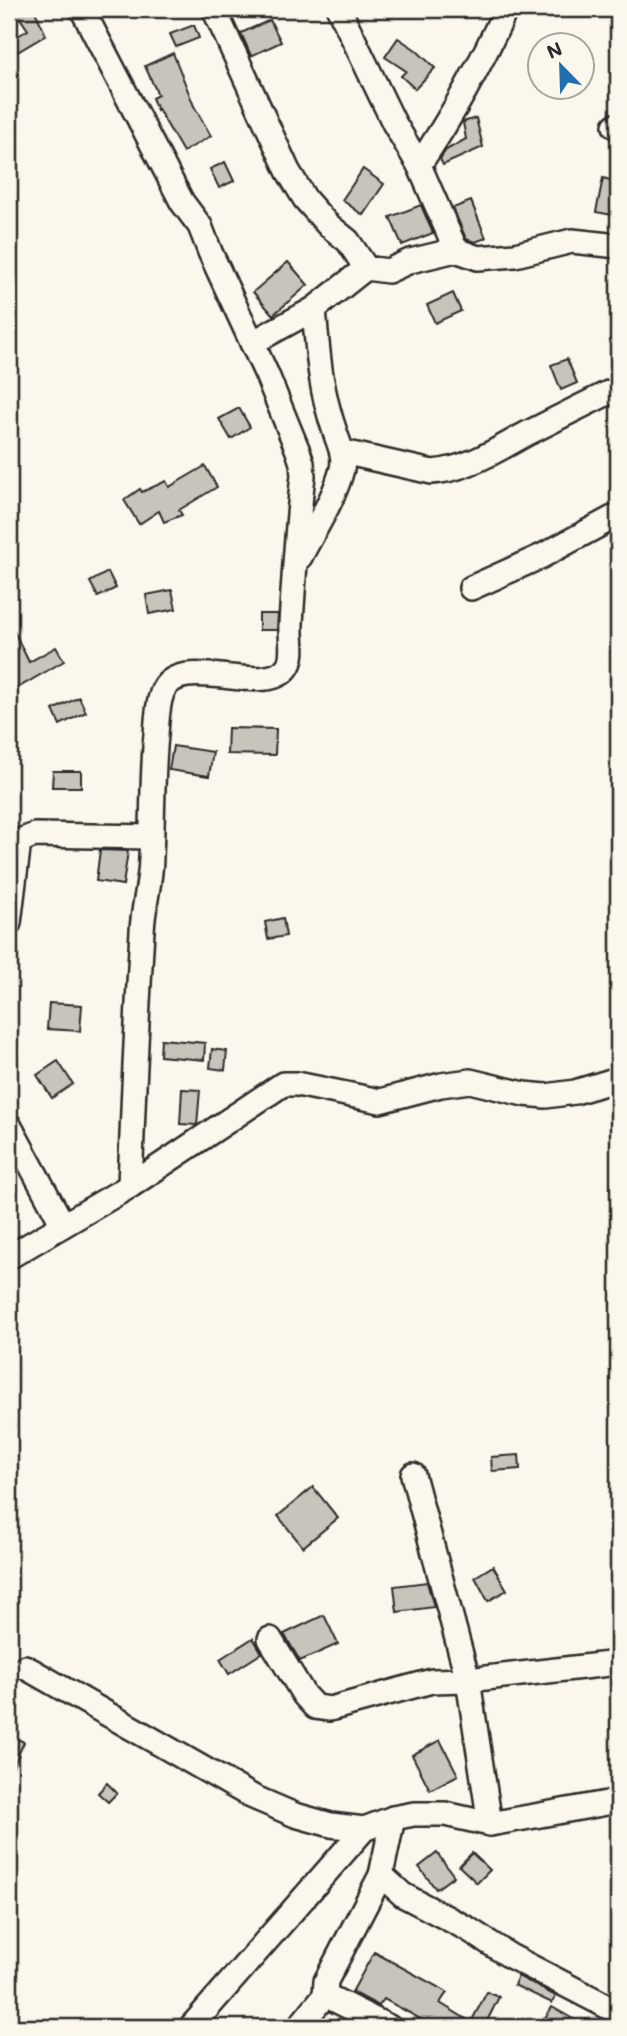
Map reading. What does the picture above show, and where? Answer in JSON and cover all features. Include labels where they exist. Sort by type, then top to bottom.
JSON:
[{"type":"street","points":[[82,9],[182,202],[200,226],[253,343],[302,463],[291,657],[288,667],[267,678],[200,675],[179,678],[168,682],[162,691],[153,765],[150,872],[142,927],[130,1186]]},
{"type":"street","points":[[214,9],[288,171],[305,199],[327,224],[348,241],[366,268]]},
{"type":"street","points":[[339,9],[394,123],[419,165],[456,250]]},
{"type":"street","points":[[419,165],[445,127],[480,66],[506,9]]},
{"type":"street","points":[[253,343],[314,309],[366,268],[388,271],[410,261],[456,250],[478,258],[515,255],[572,241],[618,246]]},
{"type":"street","points":[[296,562],[320,522],[342,467],[343,452],[320,382],[314,309]]},
{"type":"street","points":[[343,452],[432,472],[446,471],[492,452],[608,393]]},
{"type":"street","points":[[471,589],[542,556],[618,515]]},
{"type":"street","points":[[9,923],[19,841],[35,835],[151,837]]},
{"type":"street","points":[[9,1257],[130,1186],[283,1084],[297,1084],[380,1101],[441,1085],[470,1082],[546,1096],[575,1092],[618,1079]]},
{"type":"street","points":[[9,1125],[62,1225]]},
{"type":"street","points":[[412,1475],[468,1679],[490,1824]]},
{"type":"street","points":[[271,1639],[304,1695],[315,1707],[330,1709],[432,1681],[618,1663]]},
{"type":"street","points":[[25,1667],[253,1797],[295,1815],[331,1825],[364,1829],[393,1818],[414,1814],[445,1814],[490,1824],[618,1801]]},
{"type":"street","points":[[299,2027],[325,1995],[326,1981],[381,1875],[393,1818]]},
{"type":"street","points":[[191,2027],[364,1829]]},
{"type":"street","points":[[381,1875],[403,1895],[468,1929],[510,1956],[618,2012]]},
{"type":"street","points":[[325,1995],[389,2027]]},
{"type":"building","points":[[14,9],[34,9],[46,35],[9,57],[9,41],[28,30]]},
{"type":"building","points":[[270,20],[281,42],[251,56],[241,33]]},
{"type":"building","points":[[194,25],[199,38],[176,47],[170,34]]},
{"type":"building","points":[[398,38],[435,68],[415,89],[401,76],[406,71],[385,57]]},
{"type":"building","points":[[173,53],[194,106],[211,136],[183,152],[157,110],[152,98],[158,95],[145,66]]},
{"type":"building","points":[[476,118],[483,147],[443,165],[440,159],[446,150],[466,139],[463,122]]},
{"type":"building","points":[[225,162],[234,181],[219,188],[210,169]]},
{"type":"building","points":[[363,169],[384,184],[363,215],[342,200]]},
{"type":"building","points":[[603,178],[618,182],[618,216],[596,212]]},
{"type":"building","points":[[471,201],[486,238],[475,242],[466,239],[453,208]]},
{"type":"building","points":[[421,205],[433,233],[402,245],[390,217]]},
{"type":"building","points":[[288,262],[308,285],[273,315],[253,292]]},
{"type":"building","points":[[453,293],[461,311],[435,323],[427,305]]},
{"type":"building","points":[[567,359],[577,383],[561,390],[551,365]]},
{"type":"building","points":[[239,408],[250,427],[231,439],[219,419]]},
{"type":"building","points":[[205,466],[217,487],[179,510],[182,515],[164,522],[159,511],[139,524],[124,500],[140,489],[142,492],[166,481],[169,487]]},
{"type":"building","points":[[108,572],[116,588],[98,597],[90,582]]},
{"type":"building","points":[[172,590],[176,609],[149,614],[146,595]]},
{"type":"building","points":[[259,614],[278,614],[277,630],[259,630]]},
{"type":"building","points":[[9,621],[29,662],[56,647],[64,661],[14,690],[9,680]]},
{"type":"building","points":[[79,697],[86,712],[60,725],[53,710]]},
{"type":"building","points":[[228,728],[276,729],[275,755],[227,754]]},
{"type":"building","points":[[173,746],[213,752],[209,776],[169,770]]},
{"type":"building","points":[[53,771],[81,771],[81,787],[52,787]]},
{"type":"building","points":[[100,850],[128,851],[123,885],[96,881]]},
{"type":"building","points":[[283,918],[286,936],[268,939],[265,922]]},
{"type":"building","points":[[49,1003],[82,1005],[80,1031],[47,1029]]},
{"type":"building","points":[[161,1039],[205,1043],[204,1060],[160,1056]]},
{"type":"building","points":[[212,1049],[227,1051],[225,1070],[210,1068]]},
{"type":"building","points":[[58,1061],[73,1084],[52,1098],[37,1075]]},
{"type":"building","points":[[182,1089],[200,1090],[197,1125],[180,1124]]},
{"type":"building","points":[[519,1455],[520,1469],[492,1471],[491,1457]]},
{"type":"building","points":[[313,1487],[338,1518],[303,1547],[278,1516]]},
{"type":"building","points":[[493,1566],[507,1590],[488,1601],[475,1577]]},
{"type":"building","points":[[427,1582],[434,1607],[397,1612],[394,1586]]},
{"type":"building","points":[[324,1615],[338,1644],[300,1661],[284,1634]]},
{"type":"building","points":[[253,1638],[262,1653],[229,1674],[220,1659]]},
{"type":"building","points":[[9,1735],[24,1742],[9,1776]]},
{"type":"building","points":[[440,1740],[458,1775],[430,1790],[412,1755]]},
{"type":"building","points":[[107,1783],[117,1793],[108,1802],[98,1793]]},
{"type":"building","points":[[437,1853],[454,1876],[436,1889],[419,1867]]},
{"type":"building","points":[[472,1853],[490,1870],[477,1883],[459,1866]]},
{"type":"building","points":[[374,1952],[447,1992],[440,2003],[471,2022],[487,1992],[499,1997],[484,2027],[435,2027],[384,1999],[379,2006],[352,1992]]},
{"type":"building","points":[[518,1976],[556,1996],[552,2003],[514,1985]]},
{"type":"building","points":[[552,2007],[587,2027],[540,2027]]}]
